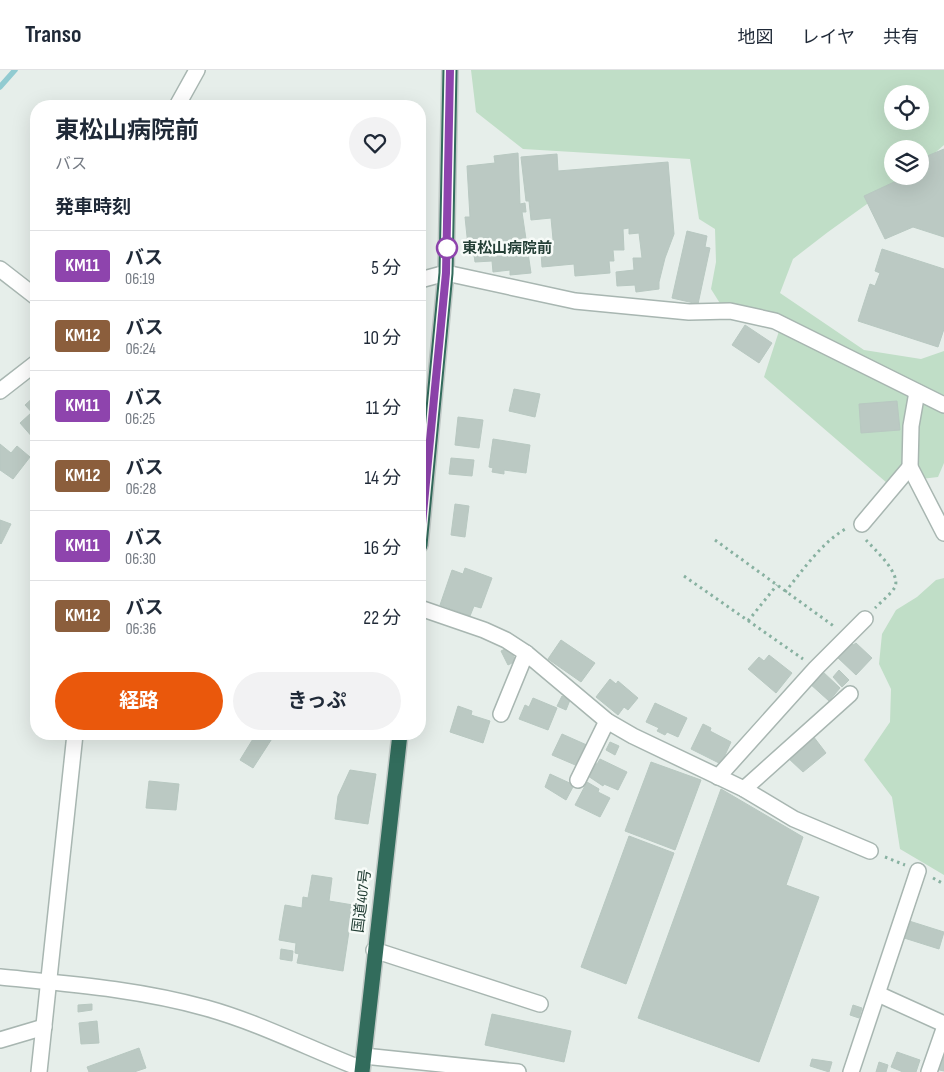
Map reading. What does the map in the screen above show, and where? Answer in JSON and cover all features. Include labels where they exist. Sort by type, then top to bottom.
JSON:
[{"type":"highway","points":[[426,482],[446,273],[450,70]]},
{"type":"highway","name":"国道407号","points":[[363,1066],[374,950],[399,740]]},
{"type":"street","points":[[181,100],[197,70]]},
{"type":"street","points":[[0,269],[30,292]]},
{"type":"street","points":[[426,278],[446,273],[575,301],[688,312],[730,311],[775,321],[944,405]]},
{"type":"street","points":[[0,391],[30,368]]},
{"type":"street","points":[[923,394],[944,392]]},
{"type":"street","points":[[923,394],[911,426],[910,467],[944,533]]},
{"type":"street","points":[[862,524],[910,467]]},
{"type":"street","points":[[426,610],[484,630],[526,653],[607,721],[633,736],[744,789],[794,819],[870,851]]},
{"type":"street","points":[[718,777],[816,668],[865,619]]},
{"type":"street","points":[[501,714],[526,653]]},
{"type":"street","points":[[744,789],[850,694]]},
{"type":"street","points":[[578,780],[607,721]]},
{"type":"street","points":[[39,1072],[74,740]]},
{"type":"street","points":[[851,1072],[918,871]]},
{"type":"street","points":[[374,950],[540,1004]]},
{"type":"street","points":[[0,977],[152,994],[208,1009],[279,1033],[363,1066],[518,1072]]},
{"type":"street","points":[[878,994],[944,1024]]},
{"type":"street","points":[[0,1040],[44,1027]]},
{"type":"street","points":[[929,1072],[944,1029]]},
{"type":"path","points":[[785,592],[838,533],[855,523],[862,524],[862,534],[890,566],[896,579],[895,587],[865,619]]},
{"type":"path","points":[[715,540],[848,636]]},
{"type":"path","points":[[684,576],[816,668]]},
{"type":"path","points":[[748,621],[777,585]]},
{"type":"green space","points":[[471,70],[944,70],[944,145],[929,158],[929,140],[884,140],[884,185],[893,185],[793,259],[780,293],[864,350],[921,359],[944,351],[944,463],[938,477],[887,483],[764,377],[779,331],[753,308],[721,305],[711,289],[716,262],[715,229],[699,219],[690,159],[523,149],[476,112]]},
{"type":"green space","points":[[944,578],[944,875],[900,849],[892,797],[864,760],[890,722],[891,689],[879,664],[882,634],[896,610],[917,597],[936,580]]},
{"type":"building","points":[[944,149],[944,237],[913,227],[885,239],[864,196],[888,185],[929,185],[929,155]]},
{"type":"building","points":[[518,153],[520,204],[525,203],[526,212],[522,212],[531,273],[510,275],[510,270],[493,272],[492,261],[475,262],[474,255],[469,256],[465,217],[470,217],[467,166],[495,163],[494,156]]},
{"type":"building","points":[[557,154],[558,171],[668,162],[674,234],[665,258],[659,289],[636,292],[635,285],[617,286],[616,272],[634,270],[633,258],[642,258],[639,233],[629,234],[629,228],[623,229],[624,250],[613,250],[614,261],[609,261],[610,273],[575,276],[574,264],[542,267],[541,252],[554,250],[551,218],[531,220],[529,201],[526,201],[521,157]]},
{"type":"building","points":[[687,231],[707,236],[705,247],[710,248],[698,304],[672,298]]},
{"type":"building","points":[[882,249],[944,269],[944,329],[938,347],[858,321],[870,284],[875,286],[880,273],[875,271]]},
{"type":"building","points":[[745,325],[772,343],[759,363],[732,345]]},
{"type":"building","points":[[514,389],[540,394],[535,417],[509,411]]},
{"type":"building","points":[[30,400],[30,410],[25,405]]},
{"type":"building","points":[[897,401],[900,430],[861,433],[859,404]]},
{"type":"building","points":[[30,414],[30,434],[20,423]]},
{"type":"building","points":[[458,417],[483,420],[479,448],[455,445]]},
{"type":"building","points":[[493,439],[530,445],[526,473],[504,470],[504,474],[492,472],[493,468],[489,467]]},
{"type":"building","points":[[0,444],[11,453],[17,446],[30,457],[13,479],[0,470]]},
{"type":"building","points":[[451,458],[474,460],[472,476],[449,474]]},
{"type":"building","points":[[455,504],[469,506],[465,537],[451,535]]},
{"type":"building","points":[[0,520],[11,524],[1,544],[0,543]]},
{"type":"building","points":[[465,568],[492,578],[481,608],[474,606],[470,616],[440,605],[452,570],[463,574]]},
{"type":"building","points":[[561,640],[595,663],[581,682],[548,659]]},
{"type":"building","points":[[850,643],[853,645],[856,643],[872,658],[856,675],[836,656]]},
{"type":"building","points":[[509,647],[516,661],[508,665],[501,651]]},
{"type":"building","points":[[769,655],[792,673],[776,693],[748,669],[759,657],[764,661]]},
{"type":"building","points":[[821,670],[840,688],[829,701],[809,683]]},
{"type":"building","points":[[839,670],[849,680],[842,687],[833,677]]},
{"type":"building","points":[[610,679],[616,684],[618,681],[638,698],[628,710],[624,707],[618,715],[596,697]]},
{"type":"building","points":[[562,696],[570,700],[566,710],[557,706]]},
{"type":"building","points":[[533,698],[557,708],[548,730],[519,719],[525,705],[529,707]]},
{"type":"building","points":[[655,703],[687,718],[678,737],[667,732],[665,735],[657,731],[659,728],[646,722]]},
{"type":"building","points":[[458,706],[472,711],[471,715],[490,721],[483,743],[450,732]]},
{"type":"building","points":[[703,724],[711,728],[710,731],[731,742],[721,764],[691,749]]},
{"type":"building","points":[[562,734],[589,746],[580,767],[552,755]]},
{"type":"building","points":[[813,736],[826,753],[803,772],[787,757]]},
{"type":"building","points":[[252,740],[271,740],[253,768],[240,760]]},
{"type":"building","points":[[610,742],[619,746],[615,755],[606,750]]},
{"type":"building","points":[[600,759],[627,772],[618,790],[604,784],[603,786],[588,776],[594,763],[597,764]]},
{"type":"building","points":[[651,762],[701,780],[675,850],[625,831]]},
{"type":"building","points":[[350,770],[376,774],[368,824],[335,819],[338,796]]},
{"type":"building","points":[[550,774],[574,785],[566,800],[545,787]]},
{"type":"building","points":[[149,781],[179,784],[176,810],[146,808]]},
{"type":"building","points":[[587,782],[599,789],[598,792],[610,798],[600,817],[575,805]]},
{"type":"building","points":[[721,789],[803,837],[786,885],[819,897],[759,1062],[638,1018]]},
{"type":"building","points":[[629,836],[674,853],[626,984],[581,967]]},
{"type":"building","points":[[312,875],[332,878],[329,901],[353,905],[343,971],[297,963],[299,954],[295,953],[296,943],[279,940],[285,905],[302,908],[303,897],[308,898]]},
{"type":"building","points":[[906,920],[944,932],[939,949],[901,937]]},
{"type":"building","points":[[281,949],[293,951],[292,961],[280,959]]},
{"type":"building","points":[[92,1004],[92,1010],[78,1012],[78,1005]]},
{"type":"building","points":[[853,1005],[862,1008],[859,1018],[850,1015]]},
{"type":"building","points":[[492,1014],[571,1031],[564,1062],[485,1045]]},
{"type":"building","points":[[97,1021],[99,1043],[81,1044],[79,1023]]},
{"type":"building","points":[[139,1048],[146,1068],[134,1072],[89,1072],[87,1067]]},
{"type":"building","points":[[897,1052],[920,1060],[916,1072],[903,1072],[891,1067]]},
{"type":"building","points":[[938,1056],[944,1057],[944,1071],[935,1069]]},
{"type":"building","points":[[812,1059],[832,1062],[829,1072],[810,1066]]},
{"type":"building","points":[[879,1062],[888,1065],[886,1072],[876,1072]]},
{"type":"waterway","points":[[0,87],[15,70]]},
{"type":"bus line","name":"KM11","points":[[426,482],[446,273],[450,70]]},
{"type":"place","name":"東松山病院前","points":[[447,248]]}]
